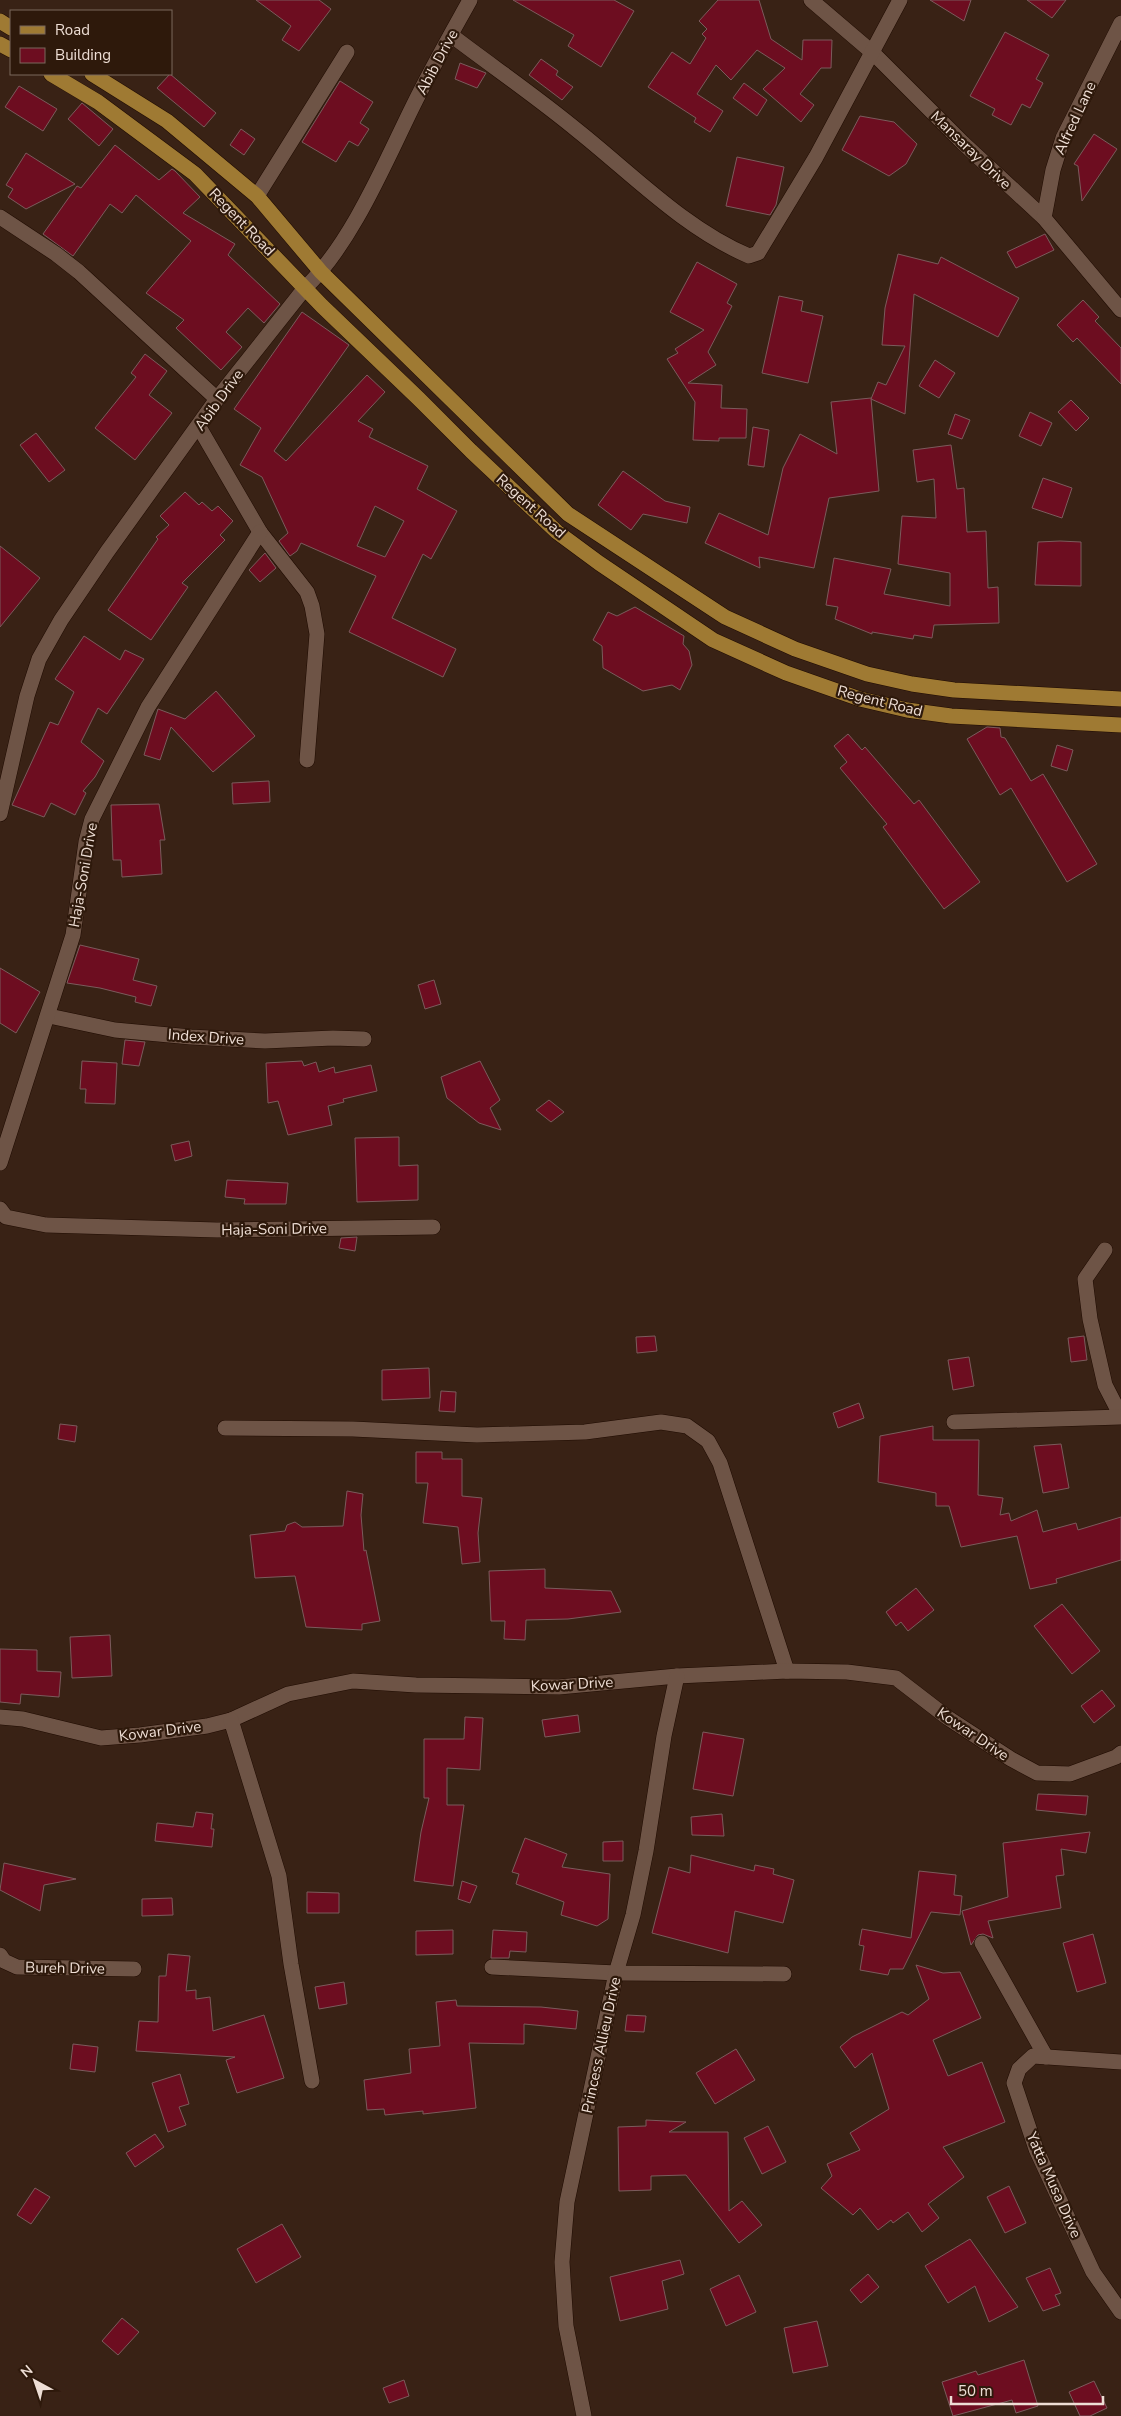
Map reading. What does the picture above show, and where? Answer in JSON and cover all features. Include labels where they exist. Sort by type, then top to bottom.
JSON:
[{"type":"main road","name":"Regent Road","points":[[53,75],[98,102],[195,174],[305,288],[471,452],[557,532],[599,563],[713,640],[786,673],[860,699],[907,710],[951,716],[1121,724]]},
{"type":"main road","name":"Regent Road","points":[[94,75],[167,121],[257,196],[321,272],[568,514],[725,617],[796,649],[867,674],[912,684],[954,690],[1121,699]]},
{"type":"street","name":"Abib Drive","points":[[0,814],[27,696],[39,659],[61,620],[107,552],[199,427],[217,399],[305,288],[321,272],[380,174],[470,0]]},
{"type":"street","name":"Mansaray Drive","points":[[811,0],[873,53],[963,143],[1044,218],[1121,310]]},
{"type":"street","points":[[451,34],[576,129],[673,209],[728,248],[749,256],[758,253],[816,157],[900,0]]},
{"type":"street","name":"Alfred Lane","points":[[1044,218],[1053,170],[1063,138],[1121,23]]},
{"type":"street","points":[[257,196],[347,52]]},
{"type":"street","points":[[0,218],[56,254],[79,272],[217,399]]},
{"type":"street","points":[[199,427],[260,532],[306,592],[316,620],[317,634],[307,760]]},
{"type":"street","name":"Haja-Soni Drive","points":[[0,1163],[49,1016],[73,935],[86,842],[92,819],[148,707],[260,532]]},
{"type":"street","name":"Index Drive","points":[[49,1016],[115,1030],[191,1037],[265,1041],[333,1038],[364,1039]]},
{"type":"street","name":"Haja-Soni Drive","points":[[0,1209],[6,1217],[46,1225],[217,1230],[433,1227]]},
{"type":"street","points":[[954,1422],[1121,1416],[1105,1384],[1090,1320],[1085,1279],[1105,1250]]},
{"type":"street","points":[[225,1428],[353,1429],[477,1435],[585,1432],[661,1422],[687,1426],[708,1441],[720,1463],[787,1671]]},
{"type":"street","name":"Kowar Drive","points":[[0,1717],[23,1719],[101,1738],[159,1733],[231,1720],[288,1694],[353,1681],[416,1685],[559,1687],[677,1676],[787,1671],[847,1672],[896,1678],[1011,1760],[1037,1773],[1070,1774],[1116,1757],[1121,1753]]},
{"type":"street","name":"Princess Allieu Drive","points":[[584,2416],[566,2326],[562,2262],[567,2202],[616,1973],[633,1916],[646,1852],[664,1736],[677,1676]]},
{"type":"street","points":[[231,1720],[279,1876],[291,1964],[312,2081]]},
{"type":"street","points":[[982,1944],[1039,2056],[1121,2062]]},
{"type":"street","name":"Bureh Drive","points":[[0,1955],[4,1961],[17,1967],[134,1969]]},
{"type":"street","points":[[492,1967],[616,1973],[784,1974]]},
{"type":"street","name":"Yatta Musa Drive","points":[[1039,2056],[1019,2069],[1014,2082],[1036,2149],[1093,2272],[1121,2312]]},
{"type":"building","points":[[256,0],[319,0],[331,9],[299,51],[282,40],[291,26]]},
{"type":"building","points":[[513,0],[614,0],[634,11],[601,67],[568,46],[574,35]]},
{"type":"building","points":[[718,0],[759,0],[771,39],[802,60],[803,40],[832,40],[831,68],[821,68],[800,94],[814,105],[801,122],[763,89],[785,68],[757,50],[731,80],[716,65],[697,94],[723,111],[710,132],[694,122],[696,118],[648,87],[672,52],[690,64],[706,38],[702,34],[707,29],[699,21]]},
{"type":"building","points":[[930,0],[971,0],[964,21]]},
{"type":"building","points":[[1027,0],[1066,0],[1052,18]]},
{"type":"building","points":[[1005,32],[1049,55],[1036,79],[1043,83],[1030,108],[1022,104],[1011,125],[992,115],[995,109],[970,96]]},
{"type":"building","points":[[541,59],[558,71],[556,75],[573,87],[562,100],[529,75]]},
{"type":"building","points":[[460,63],[486,73],[477,88],[455,79]]},
{"type":"building","points":[[171,75],[216,113],[204,127],[157,88]]},
{"type":"building","points":[[340,81],[373,102],[360,123],[369,129],[358,146],[349,141],[336,162],[302,142]]},
{"type":"building","points":[[744,83],[767,100],[757,116],[733,98]]},
{"type":"building","points":[[19,86],[57,109],[43,131],[5,107]]},
{"type":"building","points":[[82,103],[113,129],[99,146],[68,119]]},
{"type":"building","points":[[860,116],[894,122],[917,144],[906,164],[889,176],[842,150]]},
{"type":"building","points":[[241,129],[255,139],[244,155],[230,145]]},
{"type":"building","points":[[1094,134],[1117,149],[1082,201],[1078,166],[1074,164]]},
{"type":"building","points":[[115,145],[159,180],[172,169],[175,171],[200,197],[183,213],[235,244],[228,255],[280,304],[264,323],[248,308],[226,332],[242,347],[221,370],[176,328],[184,320],[146,293],[191,241],[136,195],[122,213],[110,204],[73,256],[43,234],[77,186],[81,188]]},
{"type":"building","points":[[26,153],[75,184],[26,209],[8,197],[13,189],[6,185]]},
{"type":"building","points":[[737,157],[784,167],[776,205],[770,215],[726,206]]},
{"type":"building","points":[[1045,234],[1054,250],[1016,268],[1007,252]]},
{"type":"building","points":[[898,254],[938,264],[941,257],[1019,298],[998,337],[914,294],[905,414],[871,399],[878,382],[886,385],[905,346],[882,345],[885,308]]},
{"type":"building","points":[[697,262],[737,284],[727,303],[732,306],[708,352],[716,365],[688,383],[722,385],[721,408],[747,409],[746,438],[719,438],[719,441],[693,440],[695,402],[667,359],[678,353],[675,349],[704,330],[670,312]]},
{"type":"building","points":[[779,296],[803,301],[801,311],[823,316],[808,383],[762,373]]},
{"type":"building","points":[[1083,300],[1099,317],[1095,321],[1121,348],[1121,384],[1077,338],[1073,342],[1057,325]]},
{"type":"building","points":[[302,312],[349,345],[274,451],[286,461],[367,375],[385,392],[358,421],[373,429],[369,437],[428,466],[417,489],[457,511],[431,559],[423,554],[392,618],[456,649],[443,677],[349,632],[376,576],[301,543],[297,551],[290,556],[279,541],[288,533],[262,477],[240,465],[261,428],[234,409]],"holes":[[[375,506],[404,521],[385,557],[357,546]]]},
{"type":"building","points":[[145,354],[167,371],[149,395],[172,413],[135,460],[95,428],[136,377],[131,373]]},
{"type":"building","points":[[935,360],[955,373],[939,398],[919,386]]},
{"type":"building","points":[[871,398],[879,491],[829,498],[814,568],[759,557],[760,568],[705,543],[719,513],[768,535],[783,468],[800,434],[837,454],[831,402]]},
{"type":"building","points":[[1071,400],[1089,418],[1076,431],[1058,412]]},
{"type":"building","points":[[1030,412],[1052,423],[1041,446],[1019,436]]},
{"type":"building","points":[[955,414],[970,420],[962,439],[948,434]]},
{"type":"building","points":[[753,427],[769,430],[764,467],[748,465]]},
{"type":"building","points":[[36,433],[65,470],[49,482],[20,445]]},
{"type":"building","points":[[951,445],[957,489],[964,488],[967,532],[986,531],[988,588],[998,587],[999,623],[934,625],[932,638],[914,635],[913,639],[872,632],[872,634],[835,619],[838,607],[826,605],[834,558],[891,569],[884,594],[950,606],[950,573],[898,564],[902,516],[936,518],[934,479],[917,482],[913,450]]},
{"type":"building","points":[[623,471],[665,501],[690,507],[687,523],[643,514],[631,530],[598,505]]},
{"type":"building","points":[[1043,478],[1072,488],[1062,518],[1032,508]]},
{"type":"building","points":[[185,492],[199,505],[202,502],[212,511],[218,506],[233,521],[220,535],[225,540],[182,583],[188,587],[151,640],[108,610],[158,539],[156,537],[169,525],[160,516]]},
{"type":"building","points":[[1038,542],[1081,542],[1081,586],[1035,585]]},
{"type":"building","points":[[0,546],[40,578],[0,627]]},
{"type":"building","points":[[265,553],[276,568],[260,582],[249,570]]},
{"type":"building","points":[[635,607],[684,636],[683,644],[689,651],[692,665],[680,690],[672,685],[643,691],[603,668],[602,646],[593,640],[608,612],[617,616]]},
{"type":"building","points":[[84,636],[120,660],[125,650],[144,659],[107,714],[98,708],[81,742],[104,761],[95,777],[83,791],[86,793],[75,815],[51,803],[44,817],[12,805],[50,722],[58,725],[74,692],[55,679]]},
{"type":"building","points":[[216,691],[255,736],[213,772],[171,727],[160,760],[144,755],[158,709],[185,719]]},
{"type":"building","points":[[987,727],[1000,728],[1001,737],[1005,738],[1031,781],[1043,774],[1097,864],[1067,882],[1011,788],[1000,795],[967,739]]},
{"type":"building","points":[[848,734],[862,750],[865,747],[914,804],[919,800],[980,882],[944,909],[883,827],[887,824],[840,768],[847,762],[834,746]]},
{"type":"building","points":[[1057,745],[1073,750],[1067,771],[1051,766]]},
{"type":"building","points":[[269,781],[270,802],[233,804],[232,783]]},
{"type":"building","points":[[159,804],[165,840],[160,840],[162,874],[122,877],[121,860],[113,860],[111,805]]},
{"type":"building","points":[[80,945],[139,959],[133,980],[157,986],[151,1006],[135,1002],[136,997],[100,988],[67,983]]},
{"type":"building","points":[[0,968],[40,992],[16,1033],[0,1023]]},
{"type":"building","points":[[434,980],[441,1004],[425,1009],[418,985]]},
{"type":"building","points":[[125,1040],[145,1042],[139,1066],[122,1064]]},
{"type":"building","points":[[82,1061],[117,1063],[115,1104],[85,1103],[86,1089],[80,1089]]},
{"type":"building","points":[[302,1061],[304,1066],[316,1062],[319,1072],[334,1067],[335,1073],[371,1065],[377,1091],[343,1099],[344,1102],[328,1106],[332,1125],[288,1135],[278,1101],[268,1103],[266,1063]]},
{"type":"building","points":[[480,1061],[500,1100],[490,1108],[501,1130],[479,1123],[447,1098],[441,1077]]},
{"type":"building","points":[[549,1100],[564,1112],[551,1122],[536,1110]]},
{"type":"building","points":[[399,1137],[399,1166],[418,1165],[418,1200],[357,1202],[355,1138]]},
{"type":"building","points":[[189,1141],[192,1156],[175,1161],[171,1145]]},
{"type":"building","points":[[227,1180],[288,1183],[286,1204],[244,1204],[245,1199],[225,1197]]},
{"type":"building","points":[[357,1237],[355,1251],[339,1248],[341,1238]]},
{"type":"building","points":[[655,1336],[657,1351],[637,1353],[636,1337]]},
{"type":"building","points":[[1084,1336],[1087,1360],[1071,1362],[1068,1338]]},
{"type":"building","points":[[969,1357],[974,1386],[953,1390],[948,1360]]},
{"type":"building","points":[[429,1368],[430,1398],[382,1400],[382,1370]]},
{"type":"building","points":[[441,1391],[456,1392],[455,1412],[439,1411]]},
{"type":"building","points":[[859,1403],[864,1418],[838,1428],[833,1413]]},
{"type":"building","points":[[60,1424],[77,1426],[75,1442],[58,1439]]},
{"type":"building","points":[[933,1426],[933,1440],[979,1440],[978,1495],[1003,1498],[1000,1515],[1009,1513],[1011,1521],[1037,1510],[1043,1532],[1076,1523],[1078,1530],[1121,1517],[1121,1560],[1056,1579],[1057,1583],[1030,1589],[1017,1536],[961,1547],[949,1506],[936,1506],[936,1493],[878,1482],[880,1436]]},
{"type":"building","points":[[1061,1444],[1069,1488],[1043,1493],[1034,1446]]},
{"type":"building","points":[[416,1452],[442,1452],[442,1459],[462,1459],[462,1496],[482,1498],[478,1533],[480,1562],[462,1564],[458,1527],[423,1523],[428,1483],[416,1483]]},
{"type":"building","points":[[347,1491],[363,1494],[361,1515],[364,1551],[366,1550],[380,1621],[362,1624],[362,1630],[306,1627],[295,1576],[255,1578],[250,1535],[285,1531],[287,1525],[295,1522],[302,1527],[343,1526]]},
{"type":"building","points":[[545,1569],[545,1588],[611,1591],[621,1612],[568,1619],[526,1620],[525,1640],[504,1639],[505,1621],[491,1621],[489,1571]]},
{"type":"building","points":[[916,1588],[934,1610],[908,1631],[901,1622],[896,1626],[886,1612]]},
{"type":"building","points":[[1062,1604],[1100,1651],[1072,1674],[1034,1626]]},
{"type":"building","points":[[110,1635],[112,1676],[72,1678],[70,1637]]},
{"type":"building","points":[[0,1649],[37,1650],[37,1671],[61,1672],[59,1697],[21,1694],[20,1704],[0,1702]]},
{"type":"building","points":[[1102,1690],[1115,1706],[1094,1723],[1081,1706]]},
{"type":"building","points":[[578,1715],[580,1732],[545,1737],[542,1720]]},
{"type":"building","points":[[465,1717],[483,1718],[480,1770],[447,1768],[447,1805],[464,1805],[453,1886],[414,1881],[421,1832],[429,1798],[424,1798],[424,1739],[464,1739]]},
{"type":"building","points":[[703,1732],[744,1739],[733,1796],[693,1789]]},
{"type":"building","points":[[1038,1794],[1088,1796],[1086,1815],[1036,1810]]},
{"type":"building","points":[[196,1812],[213,1814],[211,1829],[214,1829],[212,1847],[155,1841],[157,1823],[193,1827]]},
{"type":"building","points":[[722,1814],[724,1836],[692,1835],[691,1817]]},
{"type":"building","points":[[1090,1832],[1086,1853],[1061,1849],[1064,1875],[1056,1876],[1061,1908],[988,1921],[993,1938],[983,1934],[978,1935],[971,1945],[962,1911],[1008,1897],[1003,1843]]},
{"type":"building","points":[[525,1838],[567,1854],[562,1867],[610,1874],[608,1919],[597,1926],[561,1915],[564,1902],[516,1884],[519,1874],[512,1872]]},
{"type":"building","points":[[623,1841],[623,1861],[603,1861],[603,1842]]},
{"type":"building","points":[[691,1855],[754,1871],[755,1865],[774,1869],[773,1874],[794,1880],[783,1923],[735,1911],[728,1953],[652,1933],[669,1867],[690,1873]]},
{"type":"building","points":[[4,1863],[76,1879],[44,1885],[40,1911],[0,1890]]},
{"type":"building","points":[[919,1871],[956,1875],[954,1895],[962,1896],[960,1915],[931,1912],[903,1969],[890,1969],[888,1975],[860,1970],[864,1946],[859,1945],[862,1929],[911,1938]]},
{"type":"building","points":[[462,1881],[477,1886],[470,1903],[458,1899]]},
{"type":"building","points":[[307,1892],[339,1893],[339,1913],[307,1913]]},
{"type":"building","points":[[172,1898],[173,1915],[142,1916],[142,1899]]},
{"type":"building","points":[[453,1930],[453,1954],[416,1955],[416,1931]]},
{"type":"building","points":[[493,1930],[527,1932],[526,1952],[510,1951],[509,1958],[491,1958]]},
{"type":"building","points":[[1093,1934],[1106,1983],[1077,1992],[1063,1943]]},
{"type":"building","points":[[168,1954],[190,1956],[186,1991],[196,1990],[196,1999],[210,1997],[213,2031],[264,2015],[284,2078],[237,2093],[226,2060],[235,2057],[136,2051],[139,2021],[158,2022],[159,1976],[166,1976]]},
{"type":"building","points":[[916,1965],[943,1973],[960,1972],[981,2018],[933,2040],[948,2076],[982,2062],[1005,2122],[943,2147],[964,2177],[928,2204],[939,2218],[922,2232],[908,2212],[893,2223],[891,2220],[878,2230],[860,2208],[853,2215],[821,2188],[832,2176],[827,2164],[860,2150],[850,2133],[889,2109],[872,2053],[855,2068],[840,2047],[852,2037],[902,2012],[908,2015],[929,1999]]},
{"type":"building","points":[[344,1982],[347,2004],[319,2009],[315,1987]]},
{"type":"building","points":[[456,2000],[457,2006],[541,2007],[578,2011],[576,2029],[524,2024],[524,2044],[469,2043],[476,2108],[423,2114],[423,2111],[385,2115],[384,2109],[367,2110],[364,2080],[411,2073],[409,2049],[440,2046],[436,2002]]},
{"type":"building","points":[[627,2015],[646,2016],[644,2032],[625,2031]]},
{"type":"building","points":[[73,2044],[98,2047],[95,2072],[70,2069]]},
{"type":"building","points":[[736,2049],[755,2080],[715,2104],[696,2073]]},
{"type":"building","points":[[180,2074],[189,2104],[179,2107],[186,2125],[168,2132],[152,2083]]},
{"type":"building","points":[[646,2120],[686,2122],[669,2132],[728,2132],[729,2211],[742,2201],[762,2225],[739,2243],[686,2175],[651,2176],[651,2190],[619,2191],[618,2127],[646,2126]]},
{"type":"building","points":[[768,2126],[786,2162],[762,2174],[744,2138]]},
{"type":"building","points":[[155,2134],[164,2147],[135,2167],[126,2153]]},
{"type":"building","points":[[1009,2186],[1026,2223],[1005,2233],[987,2197]]},
{"type":"building","points":[[35,2188],[50,2197],[31,2224],[17,2215]]},
{"type":"building","points":[[282,2224],[301,2257],[256,2283],[237,2249]]},
{"type":"building","points":[[970,2239],[1018,2307],[989,2322],[975,2286],[948,2303],[925,2266]]},
{"type":"building","points":[[680,2260],[684,2274],[662,2281],[668,2309],[620,2321],[610,2277]]},
{"type":"building","points":[[1050,2268],[1061,2293],[1055,2295],[1060,2305],[1043,2311],[1026,2278]]},
{"type":"building","points":[[868,2274],[879,2287],[861,2303],[850,2290]]},
{"type":"building","points":[[739,2275],[756,2312],[726,2326],[710,2289]]},
{"type":"building","points":[[122,2318],[139,2332],[118,2355],[102,2341]]},
{"type":"building","points":[[817,2321],[828,2366],[793,2373],[784,2328]]},
{"type":"building","points":[[1024,2360],[1038,2406],[1016,2413],[1012,2400],[953,2416],[942,2382],[976,2371],[978,2375]]},
{"type":"building","points":[[404,2380],[409,2396],[389,2403],[383,2388]]},
{"type":"building","points":[[1094,2381],[1107,2408],[1090,2416],[1080,2416],[1069,2392]]}]
